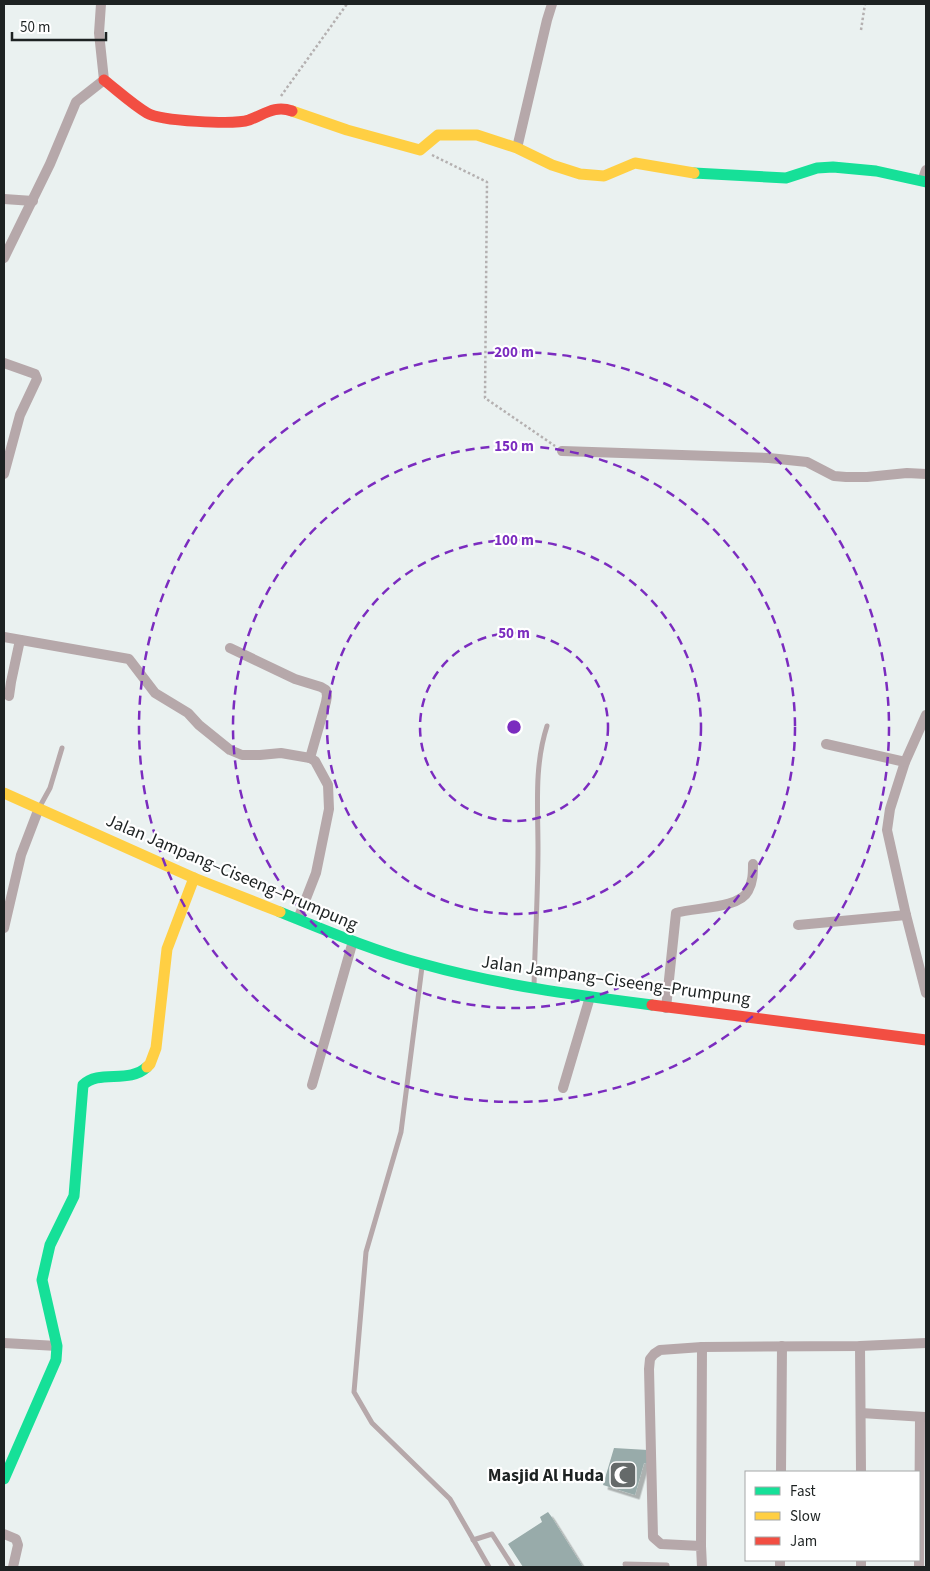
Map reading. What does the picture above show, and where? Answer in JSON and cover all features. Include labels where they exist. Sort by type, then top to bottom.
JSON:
[{"type":"street","points":[[101,4],[99,33],[104,80],[148,114],[164,118],[234,123],[249,120],[272,109],[284,108],[347,130],[420,150],[438,135],[477,135],[517,148],[552,165],[580,174],[604,176],[635,163],[688,173],[786,178],[817,168],[853,168],[925,178]]},
{"type":"street","points":[[517,148],[552,4]]},
{"type":"street","points":[[4,258],[33,201],[76,102],[104,80]]},
{"type":"street","points":[[4,199],[33,201]]},
{"type":"street","points":[[4,362],[34,374],[37,379],[20,415],[4,474]]},
{"type":"street","points":[[562,451],[769,458],[807,462],[834,476],[846,477],[906,473],[926,474]]},
{"type":"street","points":[[4,636],[129,659],[155,693],[188,713],[199,725],[230,750],[242,755],[281,753],[310,758],[315,761],[328,785],[329,809],[316,873],[298,919]]},
{"type":"street","points":[[9,696],[20,640]]},
{"type":"street","points":[[230,648],[295,679],[326,690],[326,702],[310,758]]},
{"type":"street","points":[[926,715],[905,762],[890,808],[887,830],[926,993]]},
{"type":"street","points":[[826,744],[905,762]]},
{"type":"street","name":"Jalan Jampang–Ciseeng–Prumpung","points":[[4,793],[194,878],[353,941],[422,964],[478,978],[590,998],[926,1040]]},
{"type":"street","points":[[4,928],[21,855],[39,808]]},
{"type":"street","points":[[666,1008],[676,913],[740,900],[748,893],[752,881],[753,864]]},
{"type":"street","points":[[4,1478],[56,1360],[57,1346],[42,1280],[50,1245],[74,1196],[83,1085],[95,1078],[135,1074],[145,1070],[150,1064],[156,1048],[167,949],[194,878]]},
{"type":"street","points":[[798,925],[906,915]]},
{"type":"street","points":[[312,1085],[353,941]]},
{"type":"street","points":[[563,1088],[590,998]]},
{"type":"street","points":[[4,1342],[57,1346]]},
{"type":"street","points":[[702,1546],[661,1544],[653,1538],[650,1359],[654,1354],[660,1350],[702,1347],[860,1346],[926,1343]]},
{"type":"street","points":[[781,1471],[782,1346]]},
{"type":"street","points":[[860,1346],[861,1471]]},
{"type":"street","points":[[702,1347],[702,1567]]},
{"type":"street","points":[[861,1413],[923,1417],[920,1530]]},
{"type":"street","points":[[4,1534],[16,1539],[18,1545],[13,1567]]},
{"type":"lane","points":[[534,988],[537,783],[540,752],[546,726]]},
{"type":"lane","points":[[39,808],[50,788],[62,748]]},
{"type":"lane","points":[[422,964],[401,1132],[366,1252],[354,1392],[372,1423],[450,1499],[489,1567]]},
{"type":"lane","points":[[473,1540],[492,1534],[513,1567]]},
{"type":"lane","points":[[625,1564],[667,1565],[667,1567]]},
{"type":"path","points":[[272,109],[347,4]]},
{"type":"path","points":[[861,30],[865,4]]},
{"type":"path","points":[[420,150],[488,182],[485,398],[562,451]]},
{"type":"building","name":"Masjid Al Huda","points":[[614,1448],[648,1450],[647,1464],[644,1463],[635,1495],[603,1485]]},
{"type":"building","points":[[548,1512],[583,1567],[523,1567],[508,1544],[542,1522],[540,1517]]},
{"type":"traffic: fast","points":[[694,173],[786,178],[817,168],[833,167],[876,171],[926,182]]},
{"type":"traffic: fast","points":[[280,912],[369,947],[451,971],[537,989],[652,1005]]},
{"type":"traffic: fast","points":[[4,1479],[56,1360],[57,1346],[42,1280],[50,1245],[74,1196],[83,1085],[97,1078],[132,1075],[147,1067]]},
{"type":"traffic: slow","points":[[292,111],[347,130],[420,150],[438,135],[477,135],[517,148],[552,165],[580,174],[604,176],[635,163],[694,173]]},
{"type":"traffic: slow","points":[[4,793],[194,878],[280,912]]},
{"type":"traffic: slow","points":[[147,1067],[156,1048],[167,949],[194,878]]},
{"type":"traffic: jam","points":[[104,80],[130,102],[147,113],[166,118],[229,122],[249,120],[280,109],[292,111]]},
{"type":"traffic: jam","points":[[652,1005],[926,1040]]},
{"type":"place","name":"Masjid Al Huda","points":[[623,1475]]}]
